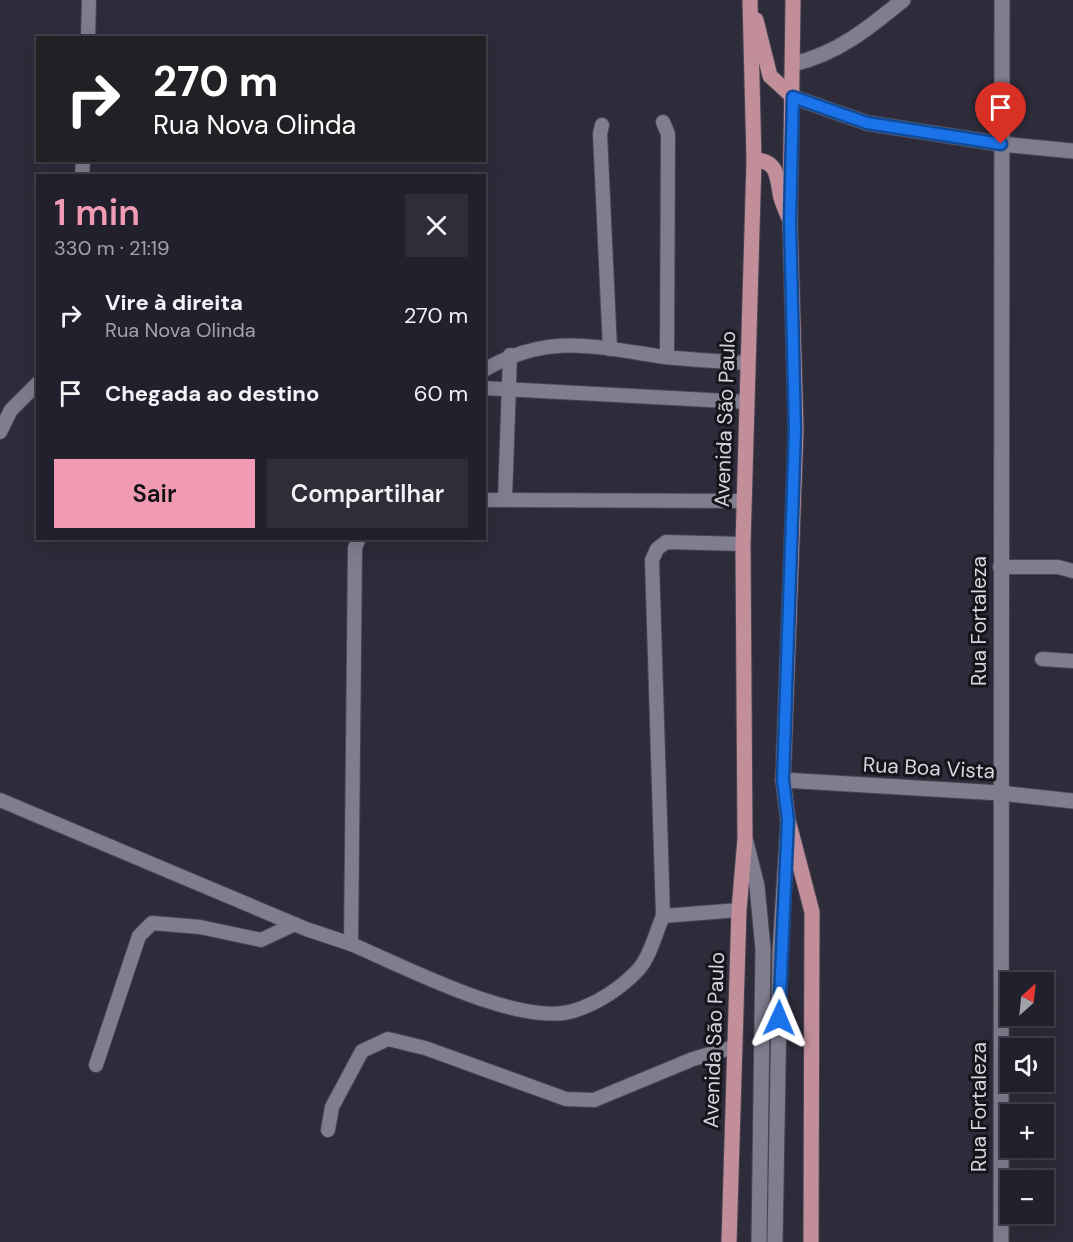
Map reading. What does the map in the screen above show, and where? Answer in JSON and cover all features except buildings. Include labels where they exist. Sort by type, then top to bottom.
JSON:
[{"type":"main road","points":[[793,0],[790,221],[795,430],[783,780],[788,820],[812,912],[811,1242]]},
{"type":"main road","points":[[750,2],[770,76],[793,97]]},
{"type":"main road","name":"Avenida São Paulo","points":[[729,1242],[739,910],[745,839],[743,501],[754,160],[750,2]]},
{"type":"main road","points":[[754,160],[766,161],[772,165],[777,174],[780,196],[790,221]]},
{"type":"street","points":[[793,64],[828,54],[855,38],[903,0]]},
{"type":"street","name":"Rua Fortaleza","points":[[1001,1242],[999,793],[1002,0]]},
{"type":"street","points":[[793,97],[867,123],[1001,144],[1073,151]]},
{"type":"street","name":"Rua Boa Vista","points":[[783,780],[999,793],[1073,801]]},
{"type":"street","points":[[775,1242],[780,951],[788,820]]},
{"type":"street","name":"Avenida São Paulo","points":[[745,839],[757,885],[763,949],[759,1242]]},
{"type":"lane","points":[[88,36],[89,0]]},
{"type":"lane","points":[[663,122],[668,134],[668,357]]},
{"type":"lane","points":[[602,125],[600,134],[609,349]]},
{"type":"lane","points":[[486,369],[510,355],[542,346],[586,345],[668,357],[748,363]]},
{"type":"lane","points":[[505,498],[510,355]]},
{"type":"lane","points":[[0,432],[10,410],[36,386]]},
{"type":"lane","points":[[486,387],[746,402]]},
{"type":"lane","points":[[486,500],[505,498],[743,501]]},
{"type":"lane","points":[[351,944],[355,548],[358,540]]},
{"type":"lane","points":[[0,800],[295,924],[351,944],[455,988],[524,1012],[571,1012],[606,997],[640,969],[663,916],[652,560],[657,549],[666,542],[743,544]]},
{"type":"lane","points":[[1000,567],[1058,567],[1073,571]]},
{"type":"lane","points":[[1042,659],[1073,661]]},
{"type":"lane","points":[[663,916],[739,910]]},
{"type":"lane","points":[[96,1065],[139,936],[152,923],[200,927],[261,940],[295,924]]},
{"type":"lane","points":[[328,1130],[332,1107],[362,1051],[387,1039],[425,1048],[566,1099],[594,1100],[693,1059],[734,1047]]},
{"type":"route","points":[[779,1018],[780,951],[788,820],[783,780],[795,430],[790,221],[793,97],[867,123],[1001,144]]}]
